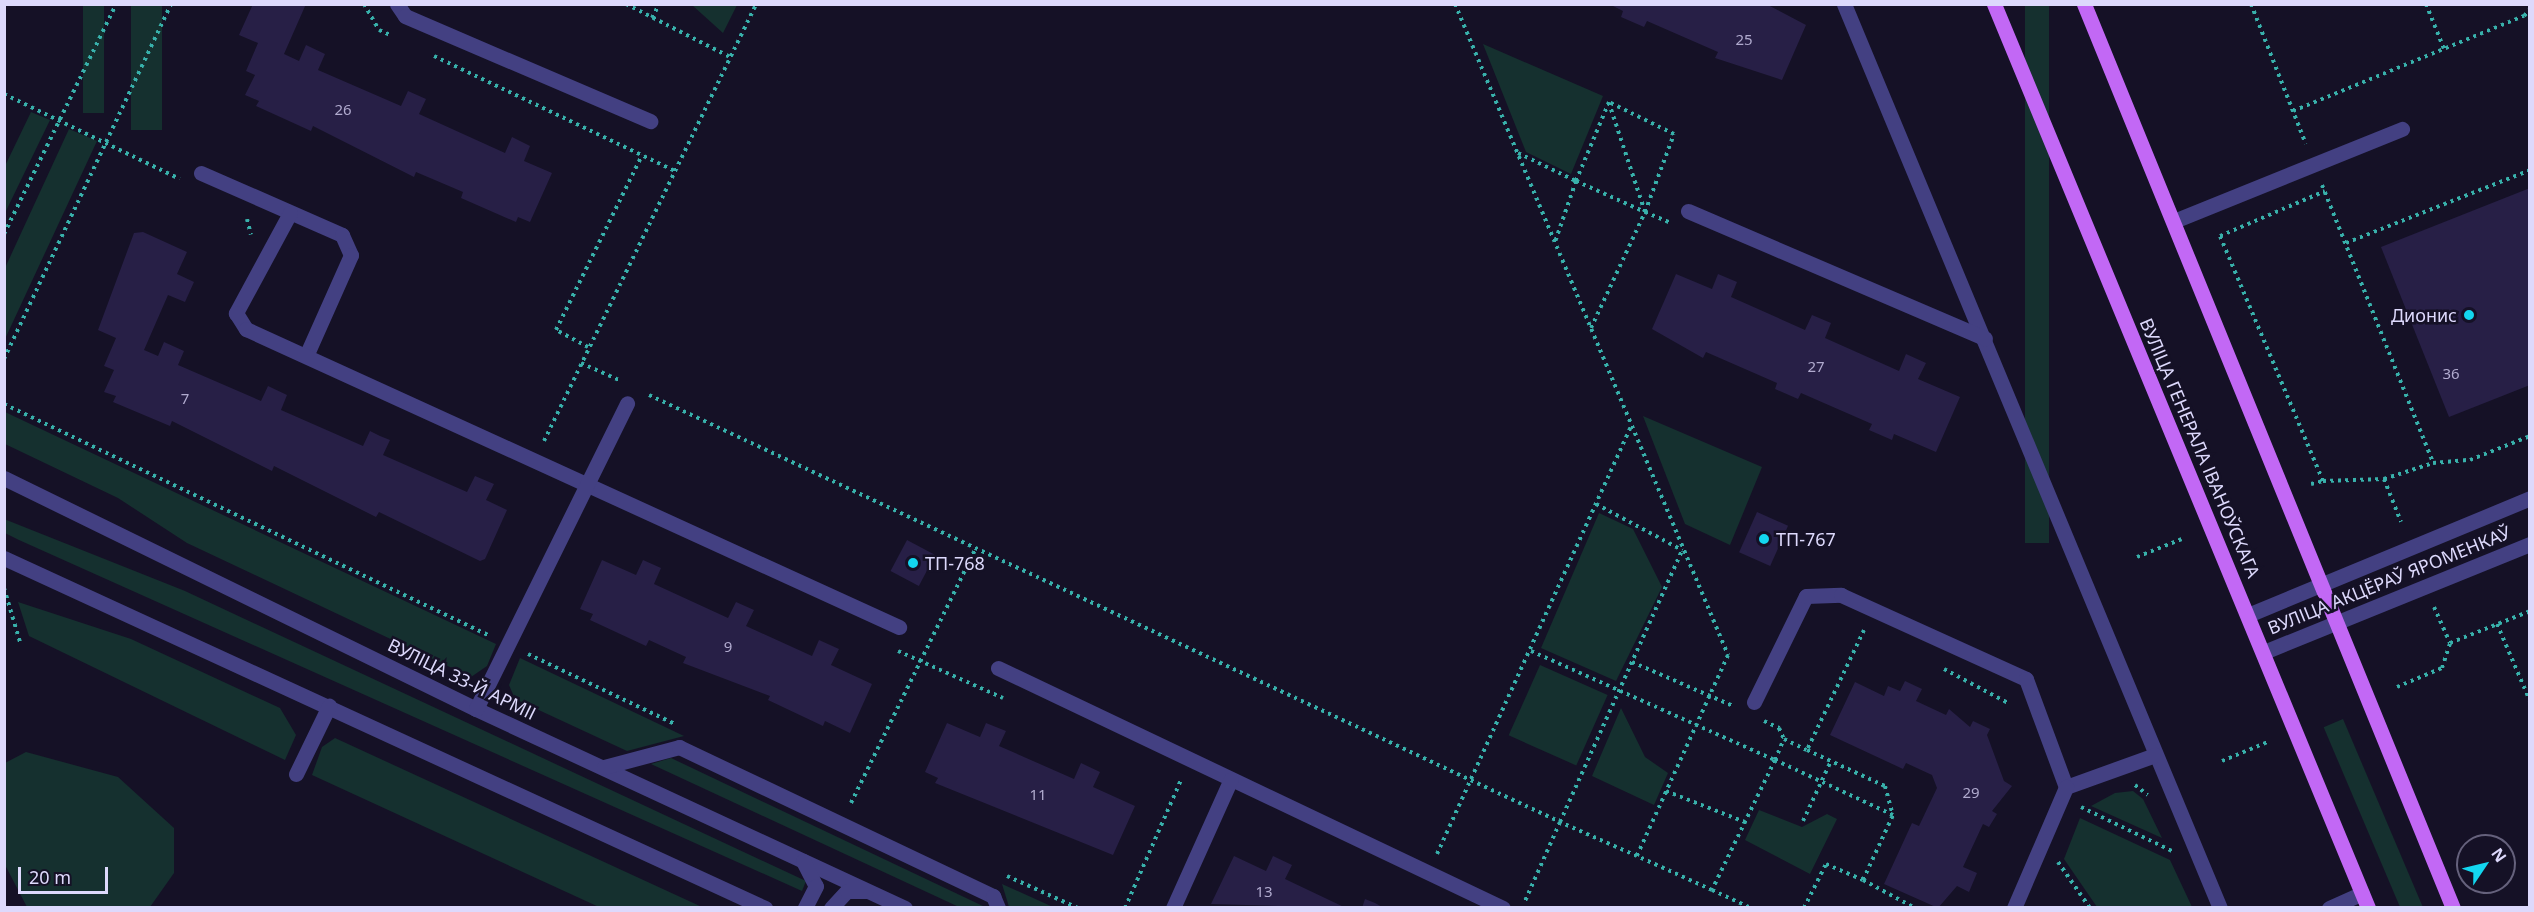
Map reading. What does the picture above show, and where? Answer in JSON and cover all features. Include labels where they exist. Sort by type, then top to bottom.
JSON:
[{"type":"main road","name":"ВУЛІЦА ГЕНЕРАЛА ІВАНОЎСКАГА","points":[[1994,4],[2365,900]]},
{"type":"main road","points":[[2084,4],[2453,908]]},
{"type":"street","points":[[397,4],[405,16],[650,121]]},
{"type":"street","points":[[1844,4],[1985,338],[2220,908]]},
{"type":"street","points":[[2174,221],[2402,129]]},
{"type":"street","points":[[201,173],[342,235],[351,255],[307,354]]},
{"type":"street","points":[[1688,211],[1985,338]]},
{"type":"street","points":[[290,213],[236,313],[246,329],[307,354],[536,458],[899,627]]},
{"type":"street","points":[[476,709],[627,403]]},
{"type":"street","name":"ВУЛІЦА 33-Й АРМІІ","points":[[4,478],[476,709],[905,908]]},
{"type":"street","name":"ВУЛІЦА АКЦЁРАЎ ЯРОМЕНКАЎ","points":[[2248,615],[2529,498]]},
{"type":"street","name":"ВУЛІЦА АКЦЁРАЎ ЯРОМЕНКАЎ","points":[[2264,652],[2529,543]]},
{"type":"street","points":[[4,558],[765,908]]},
{"type":"street","points":[[1754,702],[1806,596],[1841,595],[2026,679],[2066,787],[2014,908]]},
{"type":"street","points":[[998,668],[1503,908]]},
{"type":"street","points":[[296,774],[329,706]]},
{"type":"street","points":[[604,767],[679,747],[993,896],[998,908]]},
{"type":"street","points":[[2066,787],[2155,755]]},
{"type":"street","points":[[1173,908],[1231,779]]},
{"type":"street","points":[[802,860],[816,886],[805,908]]},
{"type":"street","points":[[831,908],[847,891],[869,891]]},
{"type":"street","points":[[2329,908],[2365,900]]},
{"type":"path","points":[[4,234],[116,4]]},
{"type":"path","points":[[4,359],[171,4]]},
{"type":"path","points":[[364,4],[379,30],[400,40]]},
{"type":"path","points":[[626,4],[730,57]]},
{"type":"path","points":[[652,18],[659,4]]},
{"type":"path","points":[[536,458],[756,4]]},
{"type":"path","points":[[1455,4],[1682,551],[1728,655],[1637,856]]},
{"type":"path","points":[[2251,4],[2433,463]]},
{"type":"path","points":[[2426,4],[2444,49]]},
{"type":"path","points":[[2293,111],[2524,16],[2529,9]]},
{"type":"path","points":[[431,55],[675,171]]},
{"type":"path","points":[[1555,242],[1576,181],[1609,102]]},
{"type":"path","points":[[1609,102],[1645,212]]},
{"type":"path","points":[[1591,328],[1645,212],[1674,134],[1609,102]]},
{"type":"path","points":[[1517,153],[1677,226]]},
{"type":"path","points":[[588,347],[556,330],[642,155]]},
{"type":"path","points":[[2346,243],[2529,170]]},
{"type":"path","points":[[2323,481],[2220,236],[2325,191]]},
{"type":"path","points":[[581,363],[624,383]]},
{"type":"path","points":[[645,393],[1474,778],[1560,822],[1750,908]]},
{"type":"path","points":[[4,404],[688,730]]},
{"type":"path","points":[[1428,872],[1474,778],[1631,426]]},
{"type":"path","points":[[2311,484],[2323,481],[2384,479],[2433,463],[2470,460],[2529,436]]},
{"type":"path","points":[[2384,479],[2400,522]]},
{"type":"path","points":[[1596,504],[1682,551]]},
{"type":"path","points":[[2137,557],[2182,539]]},
{"type":"path","points":[[849,806],[976,548]]},
{"type":"path","points":[[1522,908],[1682,551]]},
{"type":"path","points":[[4,588],[20,642]]},
{"type":"path","points":[[2397,687],[2442,668],[2450,643],[2434,607]]},
{"type":"path","points":[[2450,643],[2529,611]]},
{"type":"path","points":[[2497,624],[2529,701]]},
{"type":"path","points":[[1808,750],[1864,630],[1874,635]]},
{"type":"path","points":[[526,653],[531,643]]},
{"type":"path","points":[[889,647],[1007,700]]},
{"type":"path","points":[[1531,651],[1893,815]]},
{"type":"path","points":[[1632,662],[1739,709]]},
{"type":"path","points":[[1935,665],[2007,701],[2012,712]]},
{"type":"path","points":[[1759,719],[1779,728],[1784,739],[1885,786],[1893,815],[1863,880]]},
{"type":"path","points":[[1712,890],[1784,739]]},
{"type":"path","points":[[2222,761],[2270,741]]},
{"type":"path","points":[[1803,821],[1831,761]]},
{"type":"path","points":[[1125,908],[1182,785],[1170,773]]},
{"type":"path","points":[[2125,786],[2135,785],[2154,806]]},
{"type":"path","points":[[1666,791],[1745,822]]},
{"type":"path","points":[[838,801],[860,811]]},
{"type":"path","points":[[2073,810],[2089,802]]},
{"type":"path","points":[[2080,807],[2175,853],[2171,843]]},
{"type":"path","points":[[2052,853],[2091,908]]},
{"type":"path","points":[[1804,908],[1826,864],[1863,880],[1915,908]]},
{"type":"path","points":[[1002,874],[1078,908]]},
{"type":"green space","points":[[737,4],[723,33],[692,5]]},
{"type":"green space","points":[[83,5],[104,5],[104,113],[83,113]]},
{"type":"green space","points":[[131,5],[162,5],[162,130],[131,130]]},
{"type":"green space","points":[[2025,5],[2049,5],[2049,543],[2025,543]]},
{"type":"green space","points":[[1483,44],[1603,96],[1571,174],[1526,152]]},
{"type":"green space","points":[[31,112],[50,120],[5,213],[5,166]]},
{"type":"green space","points":[[69,129],[97,141],[5,339],[5,268]]},
{"type":"green space","points":[[5,412],[496,644],[487,666],[471,677],[187,543],[118,498],[5,444]]},
{"type":"green space","points":[[1643,416],[1762,467],[1730,545],[1685,524]]},
{"type":"green space","points":[[1599,513],[1633,529],[1662,587],[1616,681],[1541,648]]},
{"type":"green space","points":[[4,519],[185,591],[806,881],[802,891],[19,540],[5,533]]},
{"type":"green space","points":[[18,602],[131,639],[280,708],[296,735],[285,760],[29,636]]},
{"type":"green space","points":[[520,658],[684,736],[627,751],[515,699],[509,685]]},
{"type":"green space","points":[[1540,665],[1608,695],[1576,765],[1509,735]]},
{"type":"green space","points":[[1621,708],[1645,757],[1668,773],[1654,805],[1592,776]]},
{"type":"green space","points":[[2343,719],[2423,907],[2400,908],[2324,727]]},
{"type":"green space","points":[[335,738],[702,907],[599,907],[312,775],[322,747]]},
{"type":"green space","points":[[26,752],[118,777],[174,828],[174,873],[150,907],[27,907],[4,863],[5,763]]},
{"type":"green space","points":[[671,758],[985,907],[959,907],[651,764]]},
{"type":"green space","points":[[2133,791],[2143,799],[2162,838],[2091,806],[2115,793]]},
{"type":"green space","points":[[1759,810],[1802,827],[1827,814],[1837,819],[1810,874],[1745,840]]},
{"type":"green space","points":[[2080,818],[2170,860],[2192,907],[2097,907],[2064,859]]},
{"type":"green space","points":[[1002,884],[1053,907],[1009,907]]},
{"type":"building","points":[[253,4],[306,4],[284,54],[299,61],[306,45],[325,54],[318,70],[401,106],[408,91],[426,99],[419,114],[505,153],[512,137],[530,146],[524,161],[552,173],[530,222],[518,217],[516,222],[461,198],[463,192],[416,172],[414,177],[313,126],[311,131],[256,106],[259,101],[245,95],[255,75],[246,71],[258,43],[239,35]]},
{"type":"building","points":[[1609,4],[1766,4],[1806,25],[1782,80],[1715,58],[1718,52],[1647,21],[1644,27],[1621,17],[1623,11]]},
{"type":"building","name":"Дионис","points":[[2530,188],[2530,385],[2449,417],[2381,247]]},
{"type":"building","points":[[143,232],[187,252],[177,274],[194,282],[185,302],[168,295],[144,350],[158,356],[164,342],[184,351],[178,365],[261,401],[268,386],[287,395],[281,410],[363,446],[370,431],[390,440],[383,455],[467,492],[475,476],[494,484],[486,500],[507,510],[485,559],[480,561],[379,512],[376,517],[274,466],[272,471],[172,421],[170,426],[113,402],[116,396],[104,392],[114,370],[104,366],[116,338],[98,330],[134,233]]},
{"type":"building","points":[[1676,274],[1712,289],[1718,274],[1737,282],[1731,297],[1805,330],[1812,315],[1831,323],[1825,338],[1899,371],[1906,354],[1926,363],[1918,379],[1960,397],[1936,452],[1894,434],[1892,440],[1869,430],[1872,424],[1801,393],[1798,399],[1775,389],[1777,383],[1706,352],[1703,358],[1652,329]]},
{"type":"building","name":"ТП-767","points":[[1757,512],[1788,526],[1770,566],[1739,552]]},
{"type":"building","name":"ТП-768","points":[[907,540],[935,555],[919,586],[891,571]]},
{"type":"building","points":[[602,560],[636,575],[643,560],[661,568],[654,584],[728,618],[736,602],[754,610],[746,626],[812,656],[819,640],[839,649],[831,665],[872,684],[850,733],[825,721],[823,726],[768,700],[770,696],[683,663],[686,657],[649,640],[646,646],[590,620],[593,614],[580,609]]},
{"type":"building","points":[[1905,681],[1922,689],[1916,701],[1946,715],[1949,709],[1970,727],[1973,721],[1990,729],[1987,735],[2004,781],[2012,786],[1992,811],[1997,814],[1989,827],[1983,824],[1963,867],[1977,873],[1969,892],[1957,886],[1938,908],[1884,884],[1912,823],[1919,826],[1937,788],[1932,775],[1906,763],[1903,769],[1830,735],[1855,682],[1884,696],[1888,686],[1900,691]]},
{"type":"building","points":[[947,723],[980,737],[986,723],[1006,731],[999,746],[1074,779],[1081,763],[1100,772],[1093,787],[1135,806],[1113,855],[935,783],[938,778],[925,772]]},
{"type":"building","points":[[1234,856],[1266,871],[1273,856],[1292,865],[1285,879],[1346,908],[1211,904]]},
{"type":"building","points":[[1365,899],[1375,903],[1384,908],[1362,908]]},
{"type":"place","name":"Дионис","points":[[2469,315]]},
{"type":"place","name":"ТП-767","points":[[1764,539]]},
{"type":"place","name":"ТП-768","points":[[913,563]]}]
